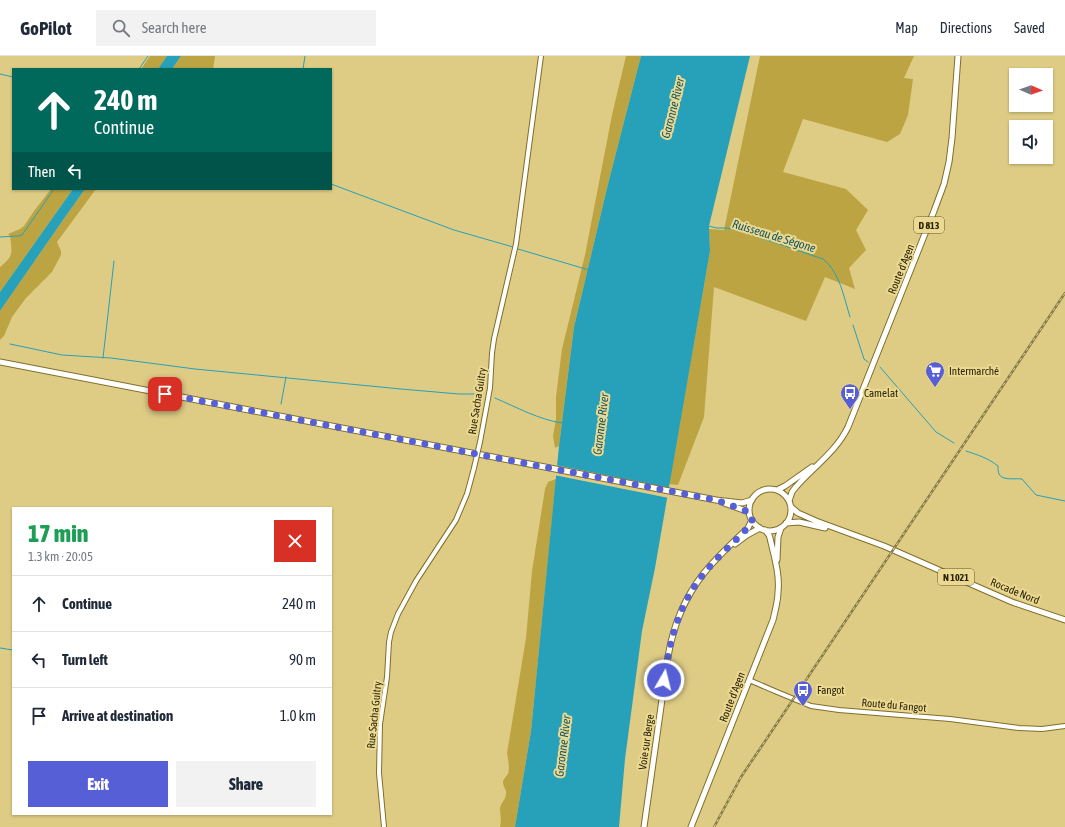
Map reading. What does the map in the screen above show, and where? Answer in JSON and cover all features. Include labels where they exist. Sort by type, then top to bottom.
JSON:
[{"type":"main road","name":"Route d'Agen","points":[[789,501],[795,488],[829,454],[843,437],[853,418],[932,217],[944,184],[949,162],[958,56]]},
{"type":"main road","points":[[0,362],[710,499],[742,502],[752,500]]},
{"type":"main road","name":"Route d'Agen","points":[[777,490],[801,475],[829,454]]},
{"type":"main road","points":[[771,489],[777,490],[789,501],[791,507],[790,516],[781,528],[773,531],[763,529],[757,526],[752,520],[749,512],[752,500],[761,491],[771,489]]},
{"type":"main road","points":[[716,500],[749,512]]},
{"type":"main road","name":"N 1021","points":[[791,507],[798,513],[848,533]]},
{"type":"main road","points":[[721,555],[748,528],[752,520]]},
{"type":"main road","name":"N 1021","points":[[786,523],[799,522],[848,533]]},
{"type":"main road","name":"Route d'Agen","points":[[691,827],[773,620],[778,593],[778,537],[781,528]]},
{"type":"main road","name":"Route d'Agen","points":[[763,529],[769,535],[777,571]]},
{"type":"main road","points":[[721,555],[747,535],[763,529]]},
{"type":"main road","name":"Rocade Nord","points":[[848,533],[894,550],[1012,602],[1065,620]]},
{"type":"main road","name":"Voie sur Berge","points":[[644,827],[672,636],[680,614],[694,588],[704,573],[721,555]]},
{"type":"street","name":"Rue Sacha Guitry","points":[[384,827],[379,773],[380,724],[387,677],[391,632],[398,614],[416,581],[456,520],[467,494],[474,468],[490,388],[494,339],[516,244],[541,56]]},
{"type":"street","name":"Route du Fangot","points":[[749,680],[811,706],[950,719],[1009,727],[1042,729],[1065,726]]},
{"type":"shaded area","points":[[150,56],[167,56],[159,68],[142,68]]},
{"type":"shaded area","points":[[181,56],[215,56],[213,68],[173,68]]},
{"type":"shaded area","points":[[626,56],[641,56],[608,184],[574,327],[559,446],[555,448],[553,436],[556,419],[556,397],[562,349],[585,255],[612,115]]},
{"type":"shaded area","points":[[760,56],[914,56],[904,78],[913,79],[908,115],[900,134],[887,142],[803,119],[783,172],[846,189],[868,210],[856,230],[866,250],[849,268],[855,289],[825,277],[806,321],[714,287],[704,417],[678,485],[669,484],[710,251],[709,229],[724,230]]},
{"type":"shaded area","points":[[50,190],[72,190],[0,292],[0,267],[8,260],[11,254],[10,236],[8,234],[24,226]]},
{"type":"shaded area","points":[[84,190],[95,190],[57,242],[61,255],[52,272],[26,298],[12,317],[4,336],[0,340],[0,311]]},
{"type":"shaded area","points":[[556,479],[531,731],[515,827],[500,827],[500,808],[506,793],[503,781],[509,772],[507,753],[526,638],[532,571],[545,489],[548,482]]},
{"type":"water","points":[[167,56],[181,56],[173,68],[159,68]]},
{"type":"water","name":"Garonne River","points":[[641,56],[750,56],[709,226],[710,251],[655,568],[642,631],[625,759],[619,827],[515,827],[531,731],[559,446],[574,327],[608,184]]},
{"type":"water","points":[[72,190],[84,190],[0,311],[0,292]]},
{"type":"pier","points":[[555,465],[671,488],[669,498],[554,475]]},
{"type":"waterway","points":[[140,68],[148,56]]},
{"type":"waterway","points":[[303,68],[305,56]]},
{"type":"waterway","points":[[0,74],[12,77]]},
{"type":"waterway","points":[[332,184],[454,230],[513,247]]},
{"type":"waterway","points":[[0,237],[22,235],[53,190]]},
{"type":"waterway","name":"Ruisseau de Ségone","points":[[708,226],[744,232],[823,259],[834,271],[850,317]]},
{"type":"waterway","points":[[518,249],[589,270]]},
{"type":"waterway","points":[[103,358],[114,261]]},
{"type":"waterway","name":"Ruisseau de Ségone","points":[[853,325],[864,359],[868,362]]},
{"type":"waterway","points":[[10,344],[62,355],[111,358],[195,369],[401,389],[459,394],[483,394]]},
{"type":"waterway","name":"Ruisseau de Ségone","points":[[880,367],[936,432],[954,443]]},
{"type":"waterway","points":[[281,404],[286,377]]},
{"type":"waterway","points":[[495,398],[537,416],[562,423]]},
{"type":"waterway","name":"Ruisseau de Ségone","points":[[966,451],[994,463],[998,466],[999,474],[1003,478],[1022,479],[1036,495],[1065,501]]},
{"type":"waterway","points":[[0,648],[12,650]]},
{"type":"railway","points":[[714,827],[741,777],[1065,293]]},
{"type":"place","name":"Intermarché","points":[[935,388]]},
{"type":"place","name":"Camelat","points":[[850,410]]},
{"type":"place","name":"Fangot","points":[[803,707]]},
{"type":"route","points":[[165,394],[716,500],[749,512],[752,520],[749,526],[704,573],[684,604],[671,640],[664,680]]}]
